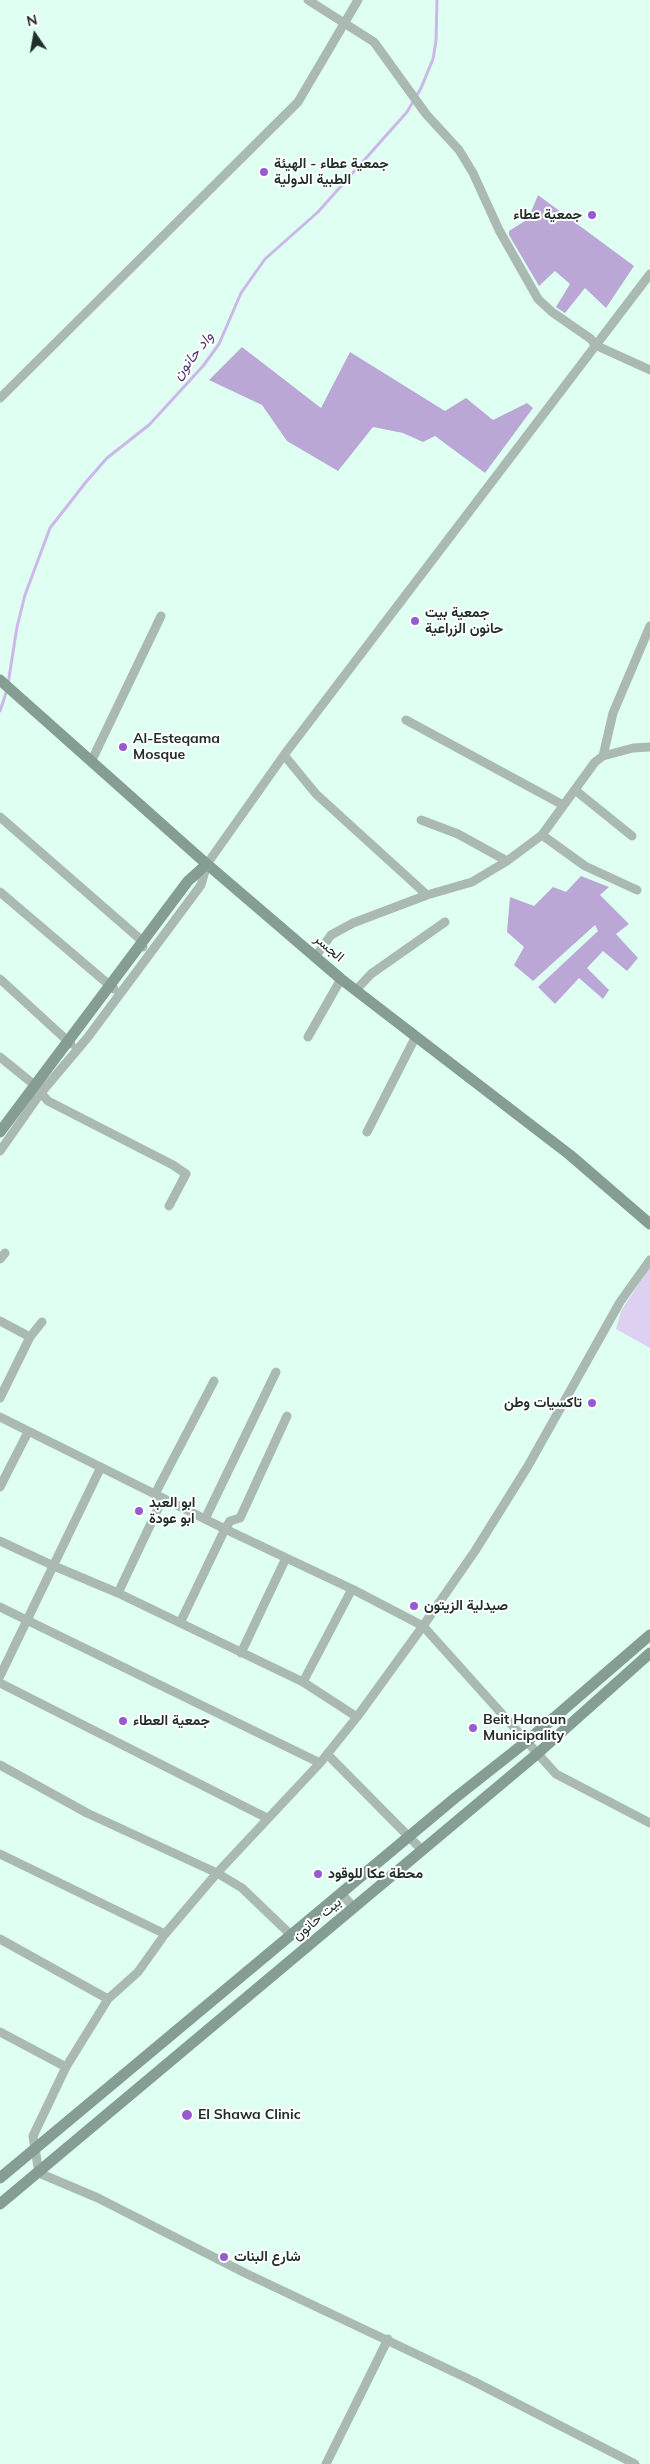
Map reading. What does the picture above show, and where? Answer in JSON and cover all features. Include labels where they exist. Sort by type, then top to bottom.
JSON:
[{"type":"main road","name":"الجسر","points":[[0,680],[207,864],[341,979],[570,1155],[650,1224]]},
{"type":"main road","points":[[0,1132],[37,1090],[115,990],[145,949],[188,881],[207,864]]},
{"type":"main road","name":"بيت حانون","points":[[0,2178],[409,1836],[526,1742],[650,1635]]},
{"type":"main road","name":"بيت حانون","points":[[0,2204],[537,1754],[650,1653]]},
{"type":"street","points":[[308,0],[382,50],[426,114],[464,157],[499,230],[538,299],[552,312],[591,339],[595,345],[650,370]]},
{"type":"street","points":[[0,398],[181,221],[298,102],[343,22],[358,0]]},
{"type":"street","points":[[207,864],[284,755],[595,345],[646,287],[650,274]]},
{"type":"street","points":[[91,762],[161,616]]},
{"type":"street","points":[[603,756],[613,713],[650,626]]},
{"type":"street","points":[[406,720],[563,805]]},
{"type":"street","points":[[316,956],[331,936],[353,923],[427,895],[472,882],[507,861],[542,835],[595,762],[603,756],[633,748],[650,748]]},
{"type":"street","points":[[284,755],[316,794],[427,895]]},
{"type":"street","points":[[576,790],[632,836]]},
{"type":"street","points":[[0,817],[140,940],[145,949]]},
{"type":"street","points":[[421,820],[458,834],[507,861]]},
{"type":"street","points":[[542,835],[585,866],[637,890]]},
{"type":"street","points":[[0,892],[115,990]]},
{"type":"street","points":[[356,990],[371,974],[445,922]]},
{"type":"street","points":[[308,1037],[341,979]]},
{"type":"street","points":[[0,980],[73,1045]]},
{"type":"street","points":[[368,1132],[416,1036]]},
{"type":"street","points":[[0,1057],[48,1101],[173,1165],[186,1174],[168,1206]]},
{"type":"street","points":[[0,1151],[37,1090]]},
{"type":"street","points":[[635,2464],[388,2339],[245,2272],[98,2198],[39,2173],[33,2136],[66,2067],[108,1999],[138,1972],[165,1934],[217,1873],[328,1754],[423,1626],[475,1551],[528,1466],[620,1302],[650,1260]]},
{"type":"street","points":[[0,1322],[30,1337]]},
{"type":"street","points":[[0,1398],[30,1337],[42,1322]]},
{"type":"street","points":[[205,1519],[276,1372]]},
{"type":"street","points":[[118,1593],[159,1496],[214,1381]]},
{"type":"street","points":[[180,1623],[230,1520],[240,1518],[287,1416]]},
{"type":"street","points":[[0,1417],[225,1529],[352,1589],[423,1626],[556,1774],[650,1823]]},
{"type":"street","points":[[0,1487],[28,1432]]},
{"type":"street","points":[[0,1676],[101,1466]]},
{"type":"street","points":[[0,1541],[118,1593],[303,1682],[357,1716]]},
{"type":"street","points":[[241,1653],[286,1558]]},
{"type":"street","points":[[303,1682],[352,1589]]},
{"type":"street","points":[[0,1606],[320,1763]]},
{"type":"street","points":[[0,1683],[267,1818]]},
{"type":"street","points":[[328,1754],[422,1850]]},
{"type":"street","points":[[0,1766],[88,1813],[217,1873],[242,1888],[292,1935]]},
{"type":"street","points":[[0,1854],[165,1934]]},
{"type":"street","points":[[341,1893],[354,1908]]},
{"type":"street","points":[[0,1939],[108,1999]]},
{"type":"street","points":[[0,2032],[66,2067]]},
{"type":"street","points":[[326,2464],[388,2339]]},
{"type":"shaded area","points":[[538,195],[634,266],[606,308],[585,288],[565,313],[556,307],[570,284],[555,271],[539,286],[509,235],[509,231],[528,219]]},
{"type":"shaded area","points":[[242,347],[321,408],[350,352],[445,411],[466,398],[493,420],[527,403],[533,408],[485,473],[435,436],[423,442],[403,433],[373,427],[338,471],[287,441],[262,405],[209,380]]},
{"type":"shaded area","points":[[581,876],[609,887],[600,895],[629,924],[616,934],[638,958],[627,971],[603,951],[587,968],[609,990],[603,999],[579,978],[555,1004],[538,987],[598,931],[595,925],[533,981],[514,965],[524,947],[507,932],[510,897],[534,906],[553,887],[566,892]]},
{"type":"shaded area","points":[[650,1267],[650,1348],[616,1329],[621,1311]]},
{"type":"waterway","name":"واد حانون","points":[[8,684],[17,627],[25,595],[50,528],[107,458],[149,425],[203,366],[219,344],[241,293],[265,259],[318,212],[407,112],[421,88],[433,59],[436,41],[437,0]]},
{"type":"waterway","name":"واد حانون","points":[[0,711],[7,690]]},
{"type":"place","name":"جمعية عطاء - الهيئة الطبية الدولية","points":[[264,172]]},
{"type":"place","name":"جمعية عطاء","points":[[592,215]]},
{"type":"place","name":"جمعية بيت حانون الزراعية","points":[[415,621]]},
{"type":"place","name":"Al-Esteqama Mosque","points":[[123,747]]},
{"type":"place","name":"تاكسيات وطن","points":[[592,1403]]},
{"type":"place","name":"ابو العبد ابو عودة","points":[[139,1511]]},
{"type":"place","name":"صيدلية الزيتون","points":[[414,1606]]},
{"type":"place","name":"جمعية العطاء","points":[[123,1721]]},
{"type":"place","name":"Beit Hanoun Municipality","points":[[473,1728]]},
{"type":"place","name":"محطة عكا للوقود","points":[[318,1874]]},
{"type":"place","name":"El Shawa Clinic","points":[[187,2115]]},
{"type":"place","name":"شارع البنات","points":[[224,2257]]}]
